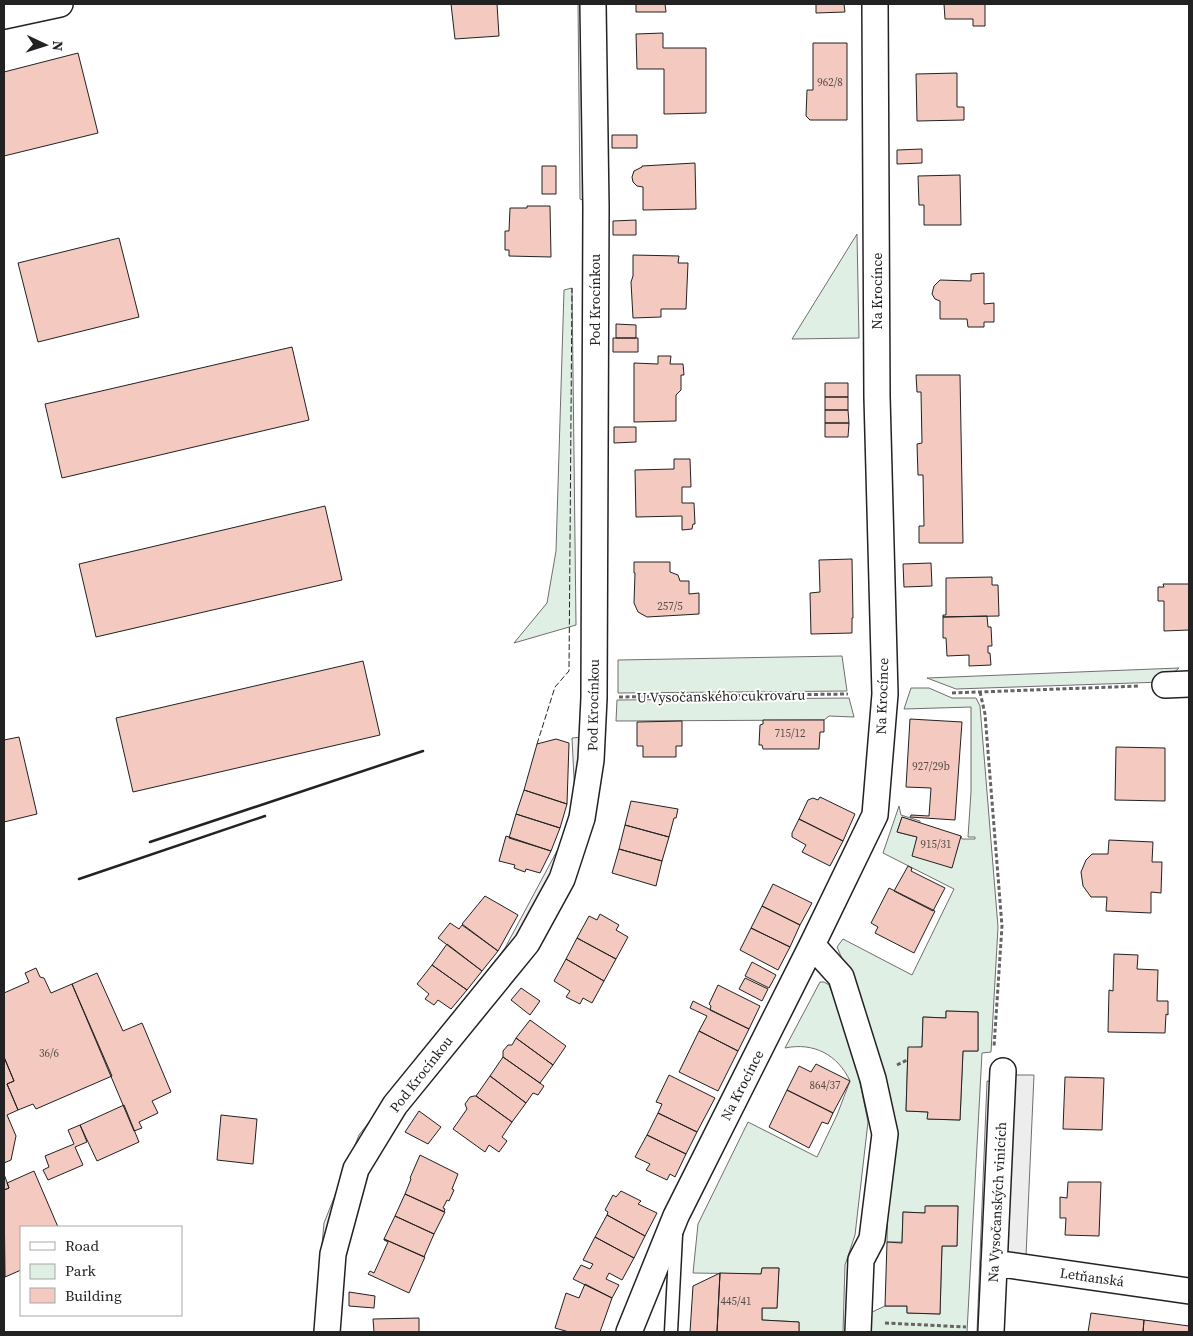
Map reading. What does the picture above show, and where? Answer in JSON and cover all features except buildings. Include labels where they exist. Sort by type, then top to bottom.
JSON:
[{"type":"street","points":[[4,16],[60,4]]},
{"type":"street","name":"Pod Krocínkou","points":[[327,1332],[333,1254],[356,1169],[394,1105],[527,942],[562,880],[582,818],[591,760],[594,698],[596,207],[593,4]]},
{"type":"street","name":"Na Krocínce","points":[[629,1332],[676,1216],[875,815],[885,694],[877,397],[876,4]]},
{"type":"street","points":[[812,945],[841,977],[873,1079],[886,1134],[872,1240],[861,1260],[858,1327]]},
{"type":"street","name":"Na Vysočanských vinicích","points":[[981,1330],[994,1264],[1003,1071]]},
{"type":"street","name":"Letňanská","points":[[994,1264],[1189,1291]]},
{"type":"lane","points":[[671,1332],[676,1216]]},
{"type":"path","points":[[952,693],[1177,685]]},
{"type":"path","points":[[980,692],[985,714],[1002,926],[994,1056],[1003,1071]]},
{"type":"path","name":"U Vysočanského cukrovaru","points":[[594,698],[848,694]]},
{"type":"path","points":[[858,1327],[981,1330]]},
{"type":"green space","points":[[857,234],[859,338],[792,339]]},
{"type":"green space","points":[[572,288],[576,625],[514,643],[547,603],[556,551],[564,290]]},
{"type":"green space","points":[[842,656],[847,691],[618,693],[618,660]]},
{"type":"green space","points":[[1179,668],[1163,682],[956,689],[927,678]]},
{"type":"green space","points":[[911,688],[929,688],[952,698],[976,698],[980,706],[998,927],[991,1052],[982,1053],[967,1332],[869,1332],[870,1313],[885,1306],[907,1306],[907,1313],[940,1314],[942,1246],[957,1246],[958,1206],[926,1206],[925,1213],[903,1212],[902,1242],[887,1242],[888,1196],[860,1000],[837,947],[843,939],[912,975],[954,889],[883,853],[899,806],[901,815],[920,821],[920,823],[902,817],[897,832],[917,837],[916,842],[951,868],[961,836],[962,839],[975,839],[975,837],[968,837],[971,792],[971,707],[904,709]],"holes":[[[946,1011],[978,1012],[978,1051],[963,1051],[960,1120],[928,1119],[928,1112],[906,1111],[908,1048],[922,1047],[923,1017],[946,1018]]]},
{"type":"green space","points":[[849,698],[854,717],[829,716],[824,720],[616,721],[617,700]]},
{"type":"green space","points":[[820,982],[829,985],[842,1018],[858,1073],[868,1122],[855,1235],[845,1265],[843,1332],[799,1332],[799,1322],[762,1320],[762,1308],[777,1308],[779,1268],[762,1268],[761,1274],[693,1273],[698,1224],[748,1122],[817,1157],[837,1115],[850,1081],[839,1064],[824,1052],[815,1049],[806,1047],[785,1048]]},
{"type":"shaded area","points":[[578,4],[586,4],[588,202],[580,199]]},
{"type":"shaded area","points":[[584,737],[578,810],[566,855],[511,954],[366,1141],[333,1232],[322,1332],[314,1332],[324,1223],[359,1135],[505,948],[558,849],[575,798],[572,738]]},
{"type":"shaded area","points":[[1012,1075],[1034,1075],[1026,1256],[1007,1253]]},
{"type":"shaded area","points":[[987,1081],[996,1082],[986,1332],[977,1332]]},
{"type":"fence","points":[[537,744],[555,687],[569,671],[572,288]]},
{"type":"wall","points":[[150,842],[423,751]]},
{"type":"wall","points":[[79,879],[265,816]]}]
